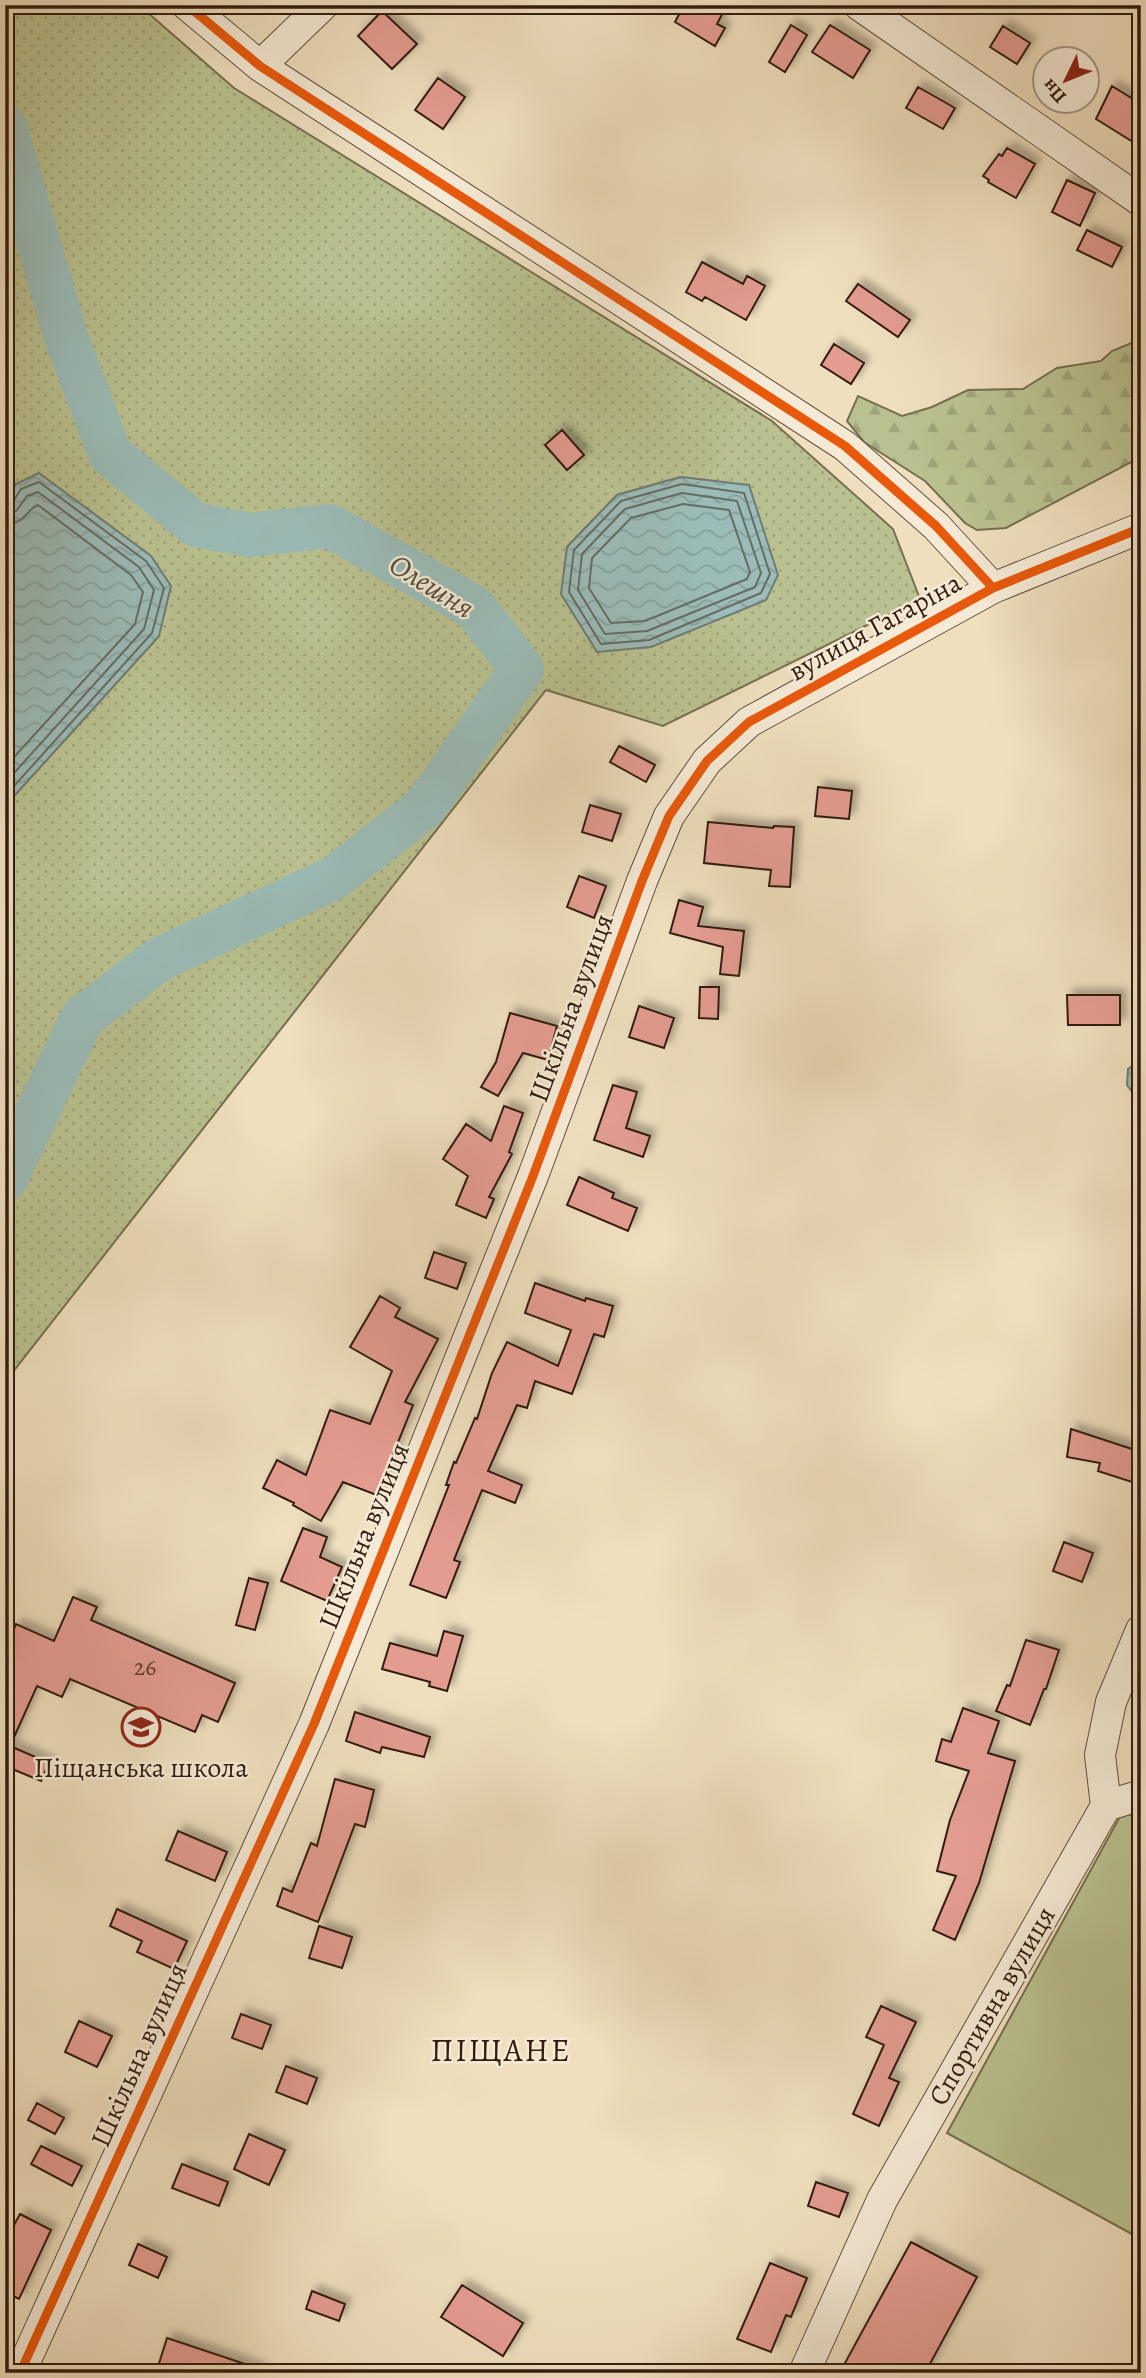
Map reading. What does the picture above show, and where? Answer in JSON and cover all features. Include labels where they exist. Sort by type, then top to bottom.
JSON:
[{"type":"street","points":[[187,5],[260,66],[845,446],[936,526],[993,588]]},
{"type":"street","points":[[260,66],[323,5]]},
{"type":"street","points":[[859,5],[1141,201]]},
{"type":"street","name":"вулиця Гагаріна","points":[[749,722],[993,588],[1141,528]]},
{"type":"street","name":"Шкільна вулиця","points":[[20,2373],[314,1724],[533,1176],[642,881],[669,816],[707,761],[749,722]]},
{"type":"street","points":[[1141,1630],[1111,1702],[1100,1755],[1106,1806],[1141,1795]]},
{"type":"street","name":"Спортивна вулиця","points":[[804,2373],[882,2200],[1106,1806]]},
{"type":"green space","points":[[5,5],[139,5],[234,88],[772,421],[893,529],[920,599],[663,726],[546,690],[5,1382],[5,806],[159,636],[16,484],[5,502]],"holes":[[[681,477],[567,547],[617,495]]]},
{"type":"green space","points":[[1141,339],[1141,457],[1006,528],[977,530],[965,523],[925,481],[864,442],[847,421],[858,396],[902,416],[932,407],[968,390],[1023,389],[1057,368],[1101,361],[1112,351]]},
{"type":"green space","points":[[1123,1811],[1141,1820],[1141,2239],[947,2133]]},
{"type":"water","points":[[39,473],[151,556],[171,586],[159,636],[5,806],[5,502],[16,484]]},
{"type":"water","points":[[681,477],[749,485],[778,575],[766,600],[651,647],[597,652],[561,594],[567,547],[617,495]]},
{"type":"water","points":[[1141,1060],[1141,1104],[1127,1085],[1128,1069]]},
{"type":"building","points":[[684,5],[727,5],[717,24],[725,28],[715,46],[675,22]]},
{"type":"building","points":[[382,11],[417,44],[392,69],[358,36]]},
{"type":"building","points":[[791,25],[807,35],[785,72],[769,62]]},
{"type":"building","points":[[830,25],[870,50],[853,78],[812,52]]},
{"type":"building","points":[[1003,26],[1030,43],[1017,64],[990,47]]},
{"type":"building","points":[[438,78],[465,97],[443,129],[415,110]]},
{"type":"building","points":[[1112,86],[1141,104],[1141,147],[1096,119],[1100,116]]},
{"type":"building","points":[[918,87],[955,108],[943,129],[906,108]]},
{"type":"building","points":[[1007,148],[1035,164],[1016,198],[988,182],[983,176],[999,154],[1002,156]]},
{"type":"building","points":[[1067,180],[1095,193],[1080,226],[1052,212]]},
{"type":"building","points":[[1087,230],[1122,247],[1112,267],[1077,250]]},
{"type":"building","points":[[702,262],[743,284],[747,276],[765,286],[746,320],[705,297],[702,301],[686,292]]},
{"type":"building","points":[[858,284],[910,320],[898,337],[846,301]]},
{"type":"building","points":[[834,344],[864,363],[851,384],[821,365]]},
{"type":"building","points":[[562,430],[584,455],[567,470],[545,445]]},
{"type":"building","points":[[619,746],[655,765],[646,782],[610,762]]},
{"type":"building","points":[[818,787],[852,791],[849,819],[815,816]]},
{"type":"building","points":[[590,805],[621,814],[612,841],[582,832]]},
{"type":"building","points":[[708,822],[773,828],[794,827],[790,887],[769,886],[771,870],[704,863]]},
{"type":"building","points":[[579,876],[606,886],[594,918],[567,907]]},
{"type":"building","points":[[679,900],[703,907],[698,926],[744,931],[739,976],[720,974],[723,947],[670,933]]},
{"type":"building","points":[[700,987],[719,987],[718,1019],[699,1018]]},
{"type":"building","points":[[1067,995],[1120,995],[1120,1025],[1068,1025]]},
{"type":"building","points":[[639,1006],[674,1018],[664,1048],[629,1037]]},
{"type":"building","points":[[510,1013],[557,1026],[548,1060],[523,1053],[498,1096],[481,1087],[496,1062]]},
{"type":"building","points":[[613,1085],[637,1092],[626,1128],[650,1136],[643,1157],[594,1140]]},
{"type":"building","points":[[504,1106],[523,1113],[509,1152],[512,1154],[489,1197],[494,1199],[486,1218],[456,1205],[468,1176],[443,1159],[466,1124],[491,1141]]},
{"type":"building","points":[[579,1177],[614,1193],[612,1198],[637,1208],[628,1231],[567,1205]]},
{"type":"building","points":[[434,1252],[466,1263],[457,1289],[425,1278]]},
{"type":"building","points":[[535,1283],[585,1301],[586,1298],[613,1306],[604,1337],[594,1334],[572,1394],[535,1381],[527,1408],[517,1405],[488,1471],[522,1485],[515,1503],[482,1490],[454,1560],[460,1562],[446,1598],[410,1585],[449,1485],[446,1485],[454,1462],[456,1463],[475,1418],[477,1419],[492,1373],[507,1342],[558,1366],[571,1330],[525,1313]]},
{"type":"building","points":[[380,1296],[400,1308],[395,1317],[438,1339],[405,1402],[413,1405],[379,1496],[343,1482],[321,1521],[293,1505],[294,1503],[263,1488],[277,1460],[306,1475],[330,1410],[370,1424],[392,1371],[350,1347]]},
{"type":"building","points":[[1071,1429],[1141,1452],[1132,1482],[1098,1471],[1100,1463],[1067,1457]]},
{"type":"building","points":[[303,1528],[327,1537],[320,1557],[342,1567],[327,1601],[281,1581]]},
{"type":"building","points":[[1064,1542],[1093,1553],[1082,1582],[1053,1571]]},
{"type":"building","points":[[249,1578],[268,1583],[255,1630],[236,1625]]},
{"type":"building","points":[[73,1597],[97,1607],[91,1620],[235,1683],[218,1722],[202,1715],[195,1732],[70,1679],[62,1697],[37,1686],[10,1746],[49,1763],[41,1781],[5,1766],[5,1649],[16,1624],[54,1641]]},
{"type":"building","points":[[444,1631],[463,1636],[447,1691],[429,1686],[430,1682],[382,1669],[390,1643],[437,1656]]},
{"type":"building","points":[[1026,1640],[1059,1650],[1030,1725],[996,1711],[1007,1685],[1010,1686]]},
{"type":"building","points":[[963,1708],[999,1721],[988,1753],[1015,1761],[979,1883],[955,1940],[933,1930],[956,1876],[937,1871],[950,1820],[969,1771],[936,1761],[942,1739],[951,1742]]},
{"type":"building","points":[[355,1712],[430,1737],[424,1757],[382,1747],[380,1753],[346,1741]]},
{"type":"building","points":[[335,1779],[374,1790],[365,1827],[355,1824],[318,1922],[277,1906],[283,1888],[292,1892],[311,1843],[317,1846]]},
{"type":"building","points":[[178,1831],[227,1852],[215,1881],[166,1860]]},
{"type":"building","points":[[117,1909],[187,1941],[174,1969],[137,1952],[142,1941],[110,1926]]},
{"type":"building","points":[[319,1926],[352,1937],[342,1968],[309,1958]]},
{"type":"building","points":[[881,2006],[916,2022],[889,2078],[899,2082],[879,2126],[853,2114],[884,2045],[866,2037]]},
{"type":"building","points":[[241,2014],[271,2025],[262,2049],[232,2038]]},
{"type":"building","points":[[79,2021],[112,2036],[97,2067],[65,2052]]},
{"type":"building","points":[[286,2066],[317,2078],[307,2104],[276,2092]]},
{"type":"building","points":[[37,2103],[64,2118],[55,2134],[28,2120]]},
{"type":"building","points":[[249,2134],[285,2150],[269,2185],[234,2169]]},
{"type":"building","points":[[41,2146],[82,2166],[72,2186],[31,2164]]},
{"type":"building","points":[[182,2164],[228,2182],[219,2206],[172,2188]]},
{"type":"building","points":[[816,2182],[848,2193],[839,2217],[808,2206]]},
{"type":"building","points":[[20,2214],[51,2230],[19,2299],[5,2292],[5,2242]]},
{"type":"building","points":[[911,2242],[977,2277],[925,2373],[863,2373],[845,2363]]},
{"type":"building","points":[[138,2244],[167,2257],[158,2278],[129,2265]]},
{"type":"building","points":[[770,2263],[807,2278],[791,2317],[786,2315],[771,2352],[737,2339]]},
{"type":"building","points":[[462,2285],[523,2323],[503,2356],[441,2317]]},
{"type":"building","points":[[312,2291],[345,2304],[339,2321],[306,2309]]},
{"type":"building","points":[[167,2338],[260,2369],[260,2373],[156,2373]]},
{"type":"waterway","name":"Олешня","points":[[5,127],[66,337],[110,454],[196,525],[250,535],[330,526],[474,607],[522,669],[425,807],[334,878],[158,960],[82,1018],[5,1180]]},
{"type":"cycle path","points":[[187,5],[260,66],[845,446],[936,526],[993,588]]},
{"type":"cycle path","points":[[20,2373],[314,1724],[533,1176],[642,881],[669,816],[707,761],[749,722],[993,588],[1141,528]]},
{"type":"place","name":"Піщанська школа","points":[[141,1727]]},
{"type":"district","name":"ПІЩАНЕ","points":[[501,2050]]}]
